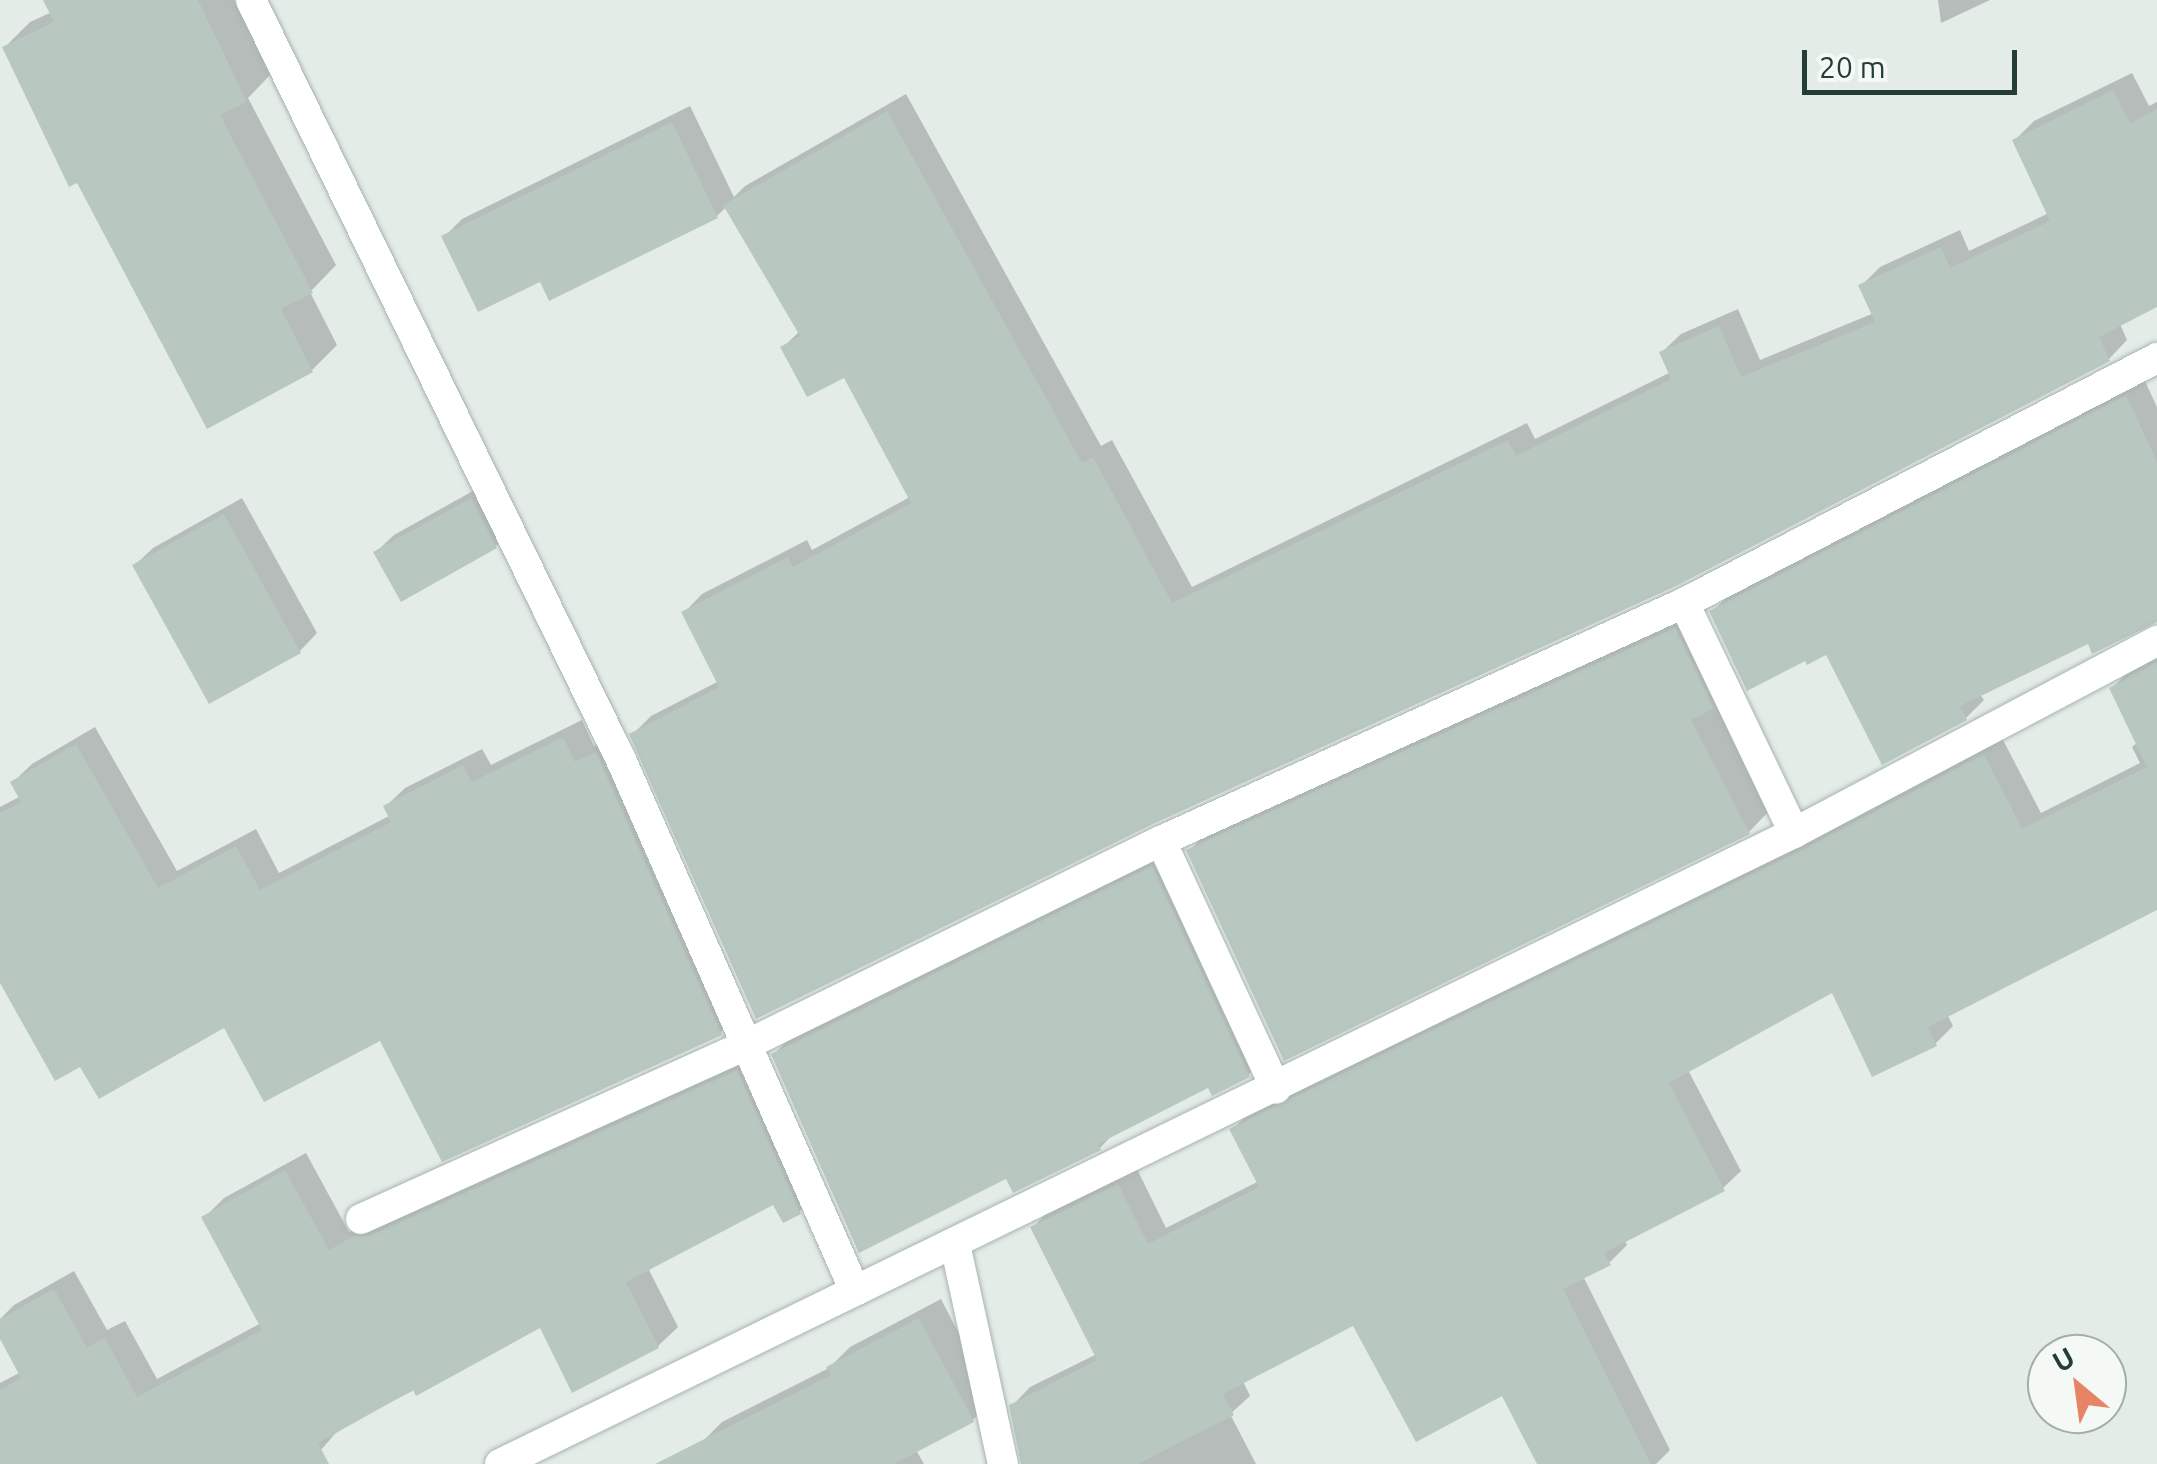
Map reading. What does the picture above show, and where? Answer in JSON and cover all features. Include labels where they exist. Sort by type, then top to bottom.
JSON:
[{"type":"street","points":[[251,0],[622,762],[855,1291]]},
{"type":"street","points":[[362,1219],[748,1044],[1160,841],[1684,603],[2157,358]]},
{"type":"street","points":[[1684,603],[1794,833]]},
{"type":"street","points":[[500,1464],[1276,1089],[1794,833],[2157,641]]},
{"type":"street","points":[[1160,841],[1276,1089]]},
{"type":"street","points":[[955,1244],[1003,1464]]},
{"type":"building","points":[[43,0],[198,0],[247,102],[220,115],[313,293],[281,309],[313,372],[207,429],[77,183],[69,187],[2,47],[54,22]]},
{"type":"building","points":[[2113,90],[2130,123],[2157,109],[2157,307],[2099,337],[2110,361],[1676,586],[1153,824],[756,1019],[629,734],[719,687],[681,612],[788,557],[793,567],[911,503],[844,378],[807,397],[780,347],[800,336],[723,205],[887,111],[1082,463],[1093,457],[1172,603],[1508,440],[1516,456],[1671,379],[1659,352],[1719,326],[1741,377],[1875,322],[1858,285],[1941,247],[1950,268],[2050,221],[2012,140]]},
{"type":"building","points":[[672,122],[718,218],[549,301],[540,282],[478,312],[441,236]]},
{"type":"building","points":[[2126,395],[2157,462],[2157,622],[2092,654],[2088,644],[1960,706],[1967,720],[1882,765],[1826,655],[1807,665],[1805,661],[1747,691],[1709,611]]},
{"type":"building","points":[[471,498],[497,548],[401,602],[373,552]]},
{"type":"building","points":[[224,514],[301,653],[209,704],[132,565]]},
{"type":"building","points":[[1675,628],[1714,708],[1691,720],[1750,834],[1284,1061],[1186,850]]},
{"type":"building","points":[[2157,662],[2157,910],[1928,1027],[1937,1046],[1872,1077],[1832,993],[1669,1083],[1725,1191],[1604,1253],[1611,1265],[1563,1289],[1651,1464],[1537,1464],[1502,1396],[1416,1442],[1353,1326],[1223,1394],[1234,1415],[1138,1464],[1021,1464],[1009,1405],[1097,1360],[1030,1227],[1118,1184],[1148,1244],[1259,1187],[1229,1129],[1802,850],[1984,754],[2022,829],[2147,767],[2109,688]]},
{"type":"building","points":[[563,737],[575,762],[596,752],[722,1035],[442,1162],[380,1041],[264,1102],[224,1028],[99,1099],[80,1067],[55,1081],[0,983],[0,813],[21,802],[10,782],[76,744],[158,888],[236,846],[260,890],[391,822],[383,806],[463,765],[472,782]]},
{"type":"building","points":[[1152,866],[1250,1077],[1212,1096],[1208,1088],[1098,1144],[1101,1150],[1013,1193],[1006,1179],[859,1253],[771,1054]]},
{"type":"building","points":[[737,1070],[801,1214],[783,1223],[773,1205],[626,1282],[659,1348],[572,1393],[540,1328],[416,1396],[413,1390],[318,1443],[329,1464],[0,1464],[0,1390],[21,1378],[0,1339],[0,1319],[54,1289],[87,1348],[105,1338],[137,1397],[262,1330],[201,1217],[285,1170],[329,1250],[354,1236],[369,1236]]},
{"type":"building","points":[[919,1318],[974,1422],[894,1464],[655,1464],[831,1375],[826,1367]]}]
